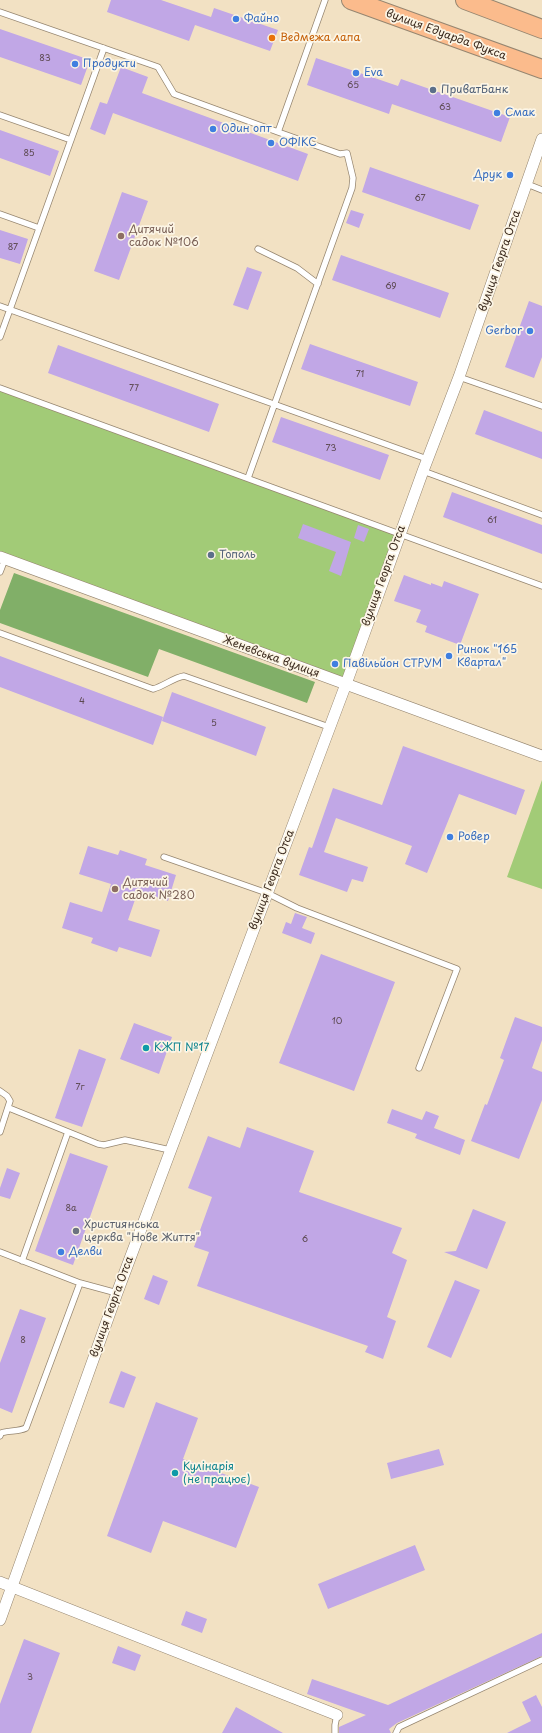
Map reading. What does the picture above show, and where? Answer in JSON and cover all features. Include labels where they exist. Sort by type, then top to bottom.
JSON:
[{"type":"main road","name":"вулиця Едуарда Фукса","points":[[351,0],[542,69]]},
{"type":"main road","points":[[465,0],[542,29]]},
{"type":"street","name":"вулиця Георга Отса","points":[[0,1620],[117,1293],[346,684],[399,535],[459,376],[542,139]]},
{"type":"street","name":"Женевська вулиця","points":[[2,558],[542,756]]},
{"type":"street","points":[[0,1582],[337,1715]]},
{"type":"lane","points":[[278,132],[326,0]]},
{"type":"lane","points":[[0,12],[158,67],[174,94],[340,154],[347,153],[351,168],[352,188],[248,478]]},
{"type":"lane","points":[[0,337],[104,48]]},
{"type":"lane","points":[[0,115],[71,140]]},
{"type":"lane","points":[[527,184],[542,190]]},
{"type":"lane","points":[[0,214],[39,228]]},
{"type":"lane","points":[[258,249],[296,268],[318,284]]},
{"type":"lane","points":[[0,306],[427,460]]},
{"type":"lane","points":[[459,376],[542,406]]},
{"type":"lane","points":[[0,388],[542,586]]},
{"type":"lane","points":[[423,471],[542,515]]},
{"type":"lane","points":[[0,572],[2,558]]},
{"type":"lane","points":[[0,633],[153,689],[176,677],[184,676],[329,727]]},
{"type":"lane","points":[[164,857],[267,893],[297,908],[457,969],[419,1068]]},
{"type":"lane","points":[[0,1091],[7,1096],[10,1101],[0,1132]]},
{"type":"lane","points":[[9,1108],[104,1145],[125,1140],[170,1150]]},
{"type":"lane","points":[[22,1261],[68,1132]]},
{"type":"lane","points":[[0,1252],[80,1283],[117,1293]]},
{"type":"lane","points":[[0,1436],[1,1433],[7,1431],[22,1430],[26,1428],[80,1283]]},
{"type":"lane","points":[[396,1733],[399,1727],[542,1660]]},
{"type":"lane","points":[[335,1733],[334,1725],[337,1715]]},
{"type":"green space","points":[[0,388],[399,535],[346,684],[0,557]]},
{"type":"green space","points":[[14,573],[315,682],[307,703],[159,649],[148,677],[0,623],[0,610]]},
{"type":"green space","points":[[542,780],[542,889],[507,877]]},
{"type":"building","points":[[111,0],[161,0],[211,17],[214,8],[278,30],[270,51],[195,25],[189,41],[107,12]]},
{"type":"building","points":[[0,29],[90,60],[81,85],[0,57]]},
{"type":"building","points":[[316,58],[398,86],[401,79],[510,117],[501,142],[392,104],[389,114],[307,85]]},
{"type":"building","points":[[121,67],[148,77],[142,93],[308,154],[298,181],[113,113],[105,135],[90,129],[100,102],[107,104]]},
{"type":"building","points":[[0,130],[59,151],[50,176],[0,158]]},
{"type":"building","points":[[370,167],[479,205],[470,230],[362,192]]},
{"type":"building","points":[[122,192],[148,201],[119,280],[94,271]]},
{"type":"building","points":[[351,210],[364,214],[359,228],[346,223]]},
{"type":"building","points":[[0,230],[28,239],[20,264],[0,258]]},
{"type":"building","points":[[341,255],[449,293],[440,318],[332,280]]},
{"type":"building","points":[[247,267],[262,272],[248,310],[233,305]]},
{"type":"building","name":"Gerbor","points":[[529,301],[542,306],[542,357],[534,378],[505,367]]},
{"type":"building","points":[[310,344],[418,382],[410,406],[301,369]]},
{"type":"building","points":[[58,345],[219,404],[209,432],[48,373]]},
{"type":"building","points":[[484,410],[542,432],[542,459],[475,434]]},
{"type":"building","points":[[281,417],[389,455],[380,480],[272,442]]},
{"type":"building","points":[[452,492],[542,525],[542,554],[443,517]]},
{"type":"building","points":[[303,524],[351,542],[341,576],[329,571],[336,552],[298,538]]},
{"type":"building","points":[[358,525],[369,529],[364,542],[354,538]]},
{"type":"building","points":[[404,575],[431,585],[431,583],[442,587],[444,581],[479,594],[460,645],[425,632],[427,626],[416,622],[421,610],[394,601]]},
{"type":"building","points":[[0,656],[163,717],[153,745],[0,687]]},
{"type":"building","points":[[172,692],[266,727],[256,756],[162,721]]},
{"type":"building","points":[[403,746],[525,790],[516,815],[459,794],[427,873],[405,864],[412,846],[336,818],[324,852],[368,867],[363,882],[352,879],[347,892],[299,875],[309,847],[312,848],[333,788],[382,805]]},
{"type":"building","points":[[88,846],[118,855],[120,850],[147,859],[145,865],[176,875],[168,901],[138,891],[128,920],[160,930],[151,957],[119,947],[117,952],[91,943],[93,938],[62,928],[70,902],[102,912],[111,884],[79,874]]},
{"type":"building","points":[[295,913],[307,917],[302,928],[315,933],[311,944],[282,933],[286,922],[291,924]]},
{"type":"building","points":[[321,954],[395,982],[354,1091],[279,1063]]},
{"type":"building","points":[[515,1017],[542,1027],[542,1040],[532,1068],[542,1072],[542,1100],[519,1159],[471,1141],[485,1104],[487,1105],[504,1060],[500,1058]]},
{"type":"building","name":"КЖП №17","points":[[134,1023],[172,1037],[159,1074],[120,1059]]},
{"type":"building","points":[[79,1049],[106,1059],[82,1127],[55,1118]]},
{"type":"building","points":[[392,1109],[422,1120],[426,1111],[439,1116],[434,1128],[465,1140],[460,1155],[415,1138],[417,1134],[387,1123]]},
{"type":"building","points":[[247,1127],[314,1151],[299,1192],[402,1228],[392,1253],[407,1260],[387,1317],[396,1321],[383,1359],[365,1352],[368,1346],[197,1286],[209,1252],[194,1247],[212,1197],[188,1188],[208,1136],[240,1148]]},
{"type":"building","points":[[70,1153],[108,1166],[73,1265],[35,1251]]},
{"type":"building","points":[[7,1168],[20,1173],[10,1199],[0,1196],[0,1188]]},
{"type":"building","points":[[473,1209],[506,1222],[487,1269],[444,1252],[456,1251]]},
{"type":"building","points":[[153,1275],[168,1281],[159,1305],[144,1299]]},
{"type":"building","points":[[455,1280],[480,1290],[451,1358],[427,1347]]},
{"type":"building","points":[[20,1309],[46,1318],[12,1413],[0,1408],[0,1363]]},
{"type":"building","points":[[121,1371],[136,1377],[124,1408],[109,1403]]},
{"type":"building","name":"Кулінарія (не працює)","points":[[156,1402],[198,1418],[183,1459],[259,1487],[236,1548],[163,1521],[151,1553],[107,1536]]},
{"type":"building","points":[[439,1449],[444,1465],[391,1479],[387,1463]]},
{"type":"building","points":[[415,1545],[425,1570],[328,1609],[318,1584]]},
{"type":"building","points":[[186,1611],[207,1619],[202,1633],[181,1625]]},
{"type":"building","points":[[542,1633],[542,1656],[397,1723],[389,1729],[391,1733],[339,1733],[339,1727],[366,1715],[307,1694],[312,1679],[388,1705]]},
{"type":"building","points":[[24,1639],[60,1653],[31,1733],[0,1733],[0,1704]]},
{"type":"building","points":[[118,1646],[141,1655],[135,1671],[112,1663]]},
{"type":"building","points":[[536,1695],[542,1707],[542,1733],[507,1733],[531,1721],[522,1702]]},
{"type":"building","points":[[236,1707],[283,1733],[222,1733]]},
{"type":"place","name":"Файно","points":[[236,19]]},
{"type":"place","name":"Ведмежа лапа","points":[[272,38]]},
{"type":"place","name":"Продукти","points":[[75,64]]},
{"type":"place","name":"Eva","points":[[356,73]]},
{"type":"place","name":"ПриватБанк","points":[[433,90]]},
{"type":"place","name":"Смак","points":[[497,113]]},
{"type":"place","name":"Один опт","points":[[213,129]]},
{"type":"place","name":"ОФІКС","points":[[271,143]]},
{"type":"place","name":"Друк","points":[[510,175]]},
{"type":"place","name":"Дитячий садок №106","points":[[121,236]]},
{"type":"place","name":"Gerbor","points":[[530,331]]},
{"type":"place","name":"Тополь","points":[[211,555]]},
{"type":"place","name":"Ринок \"165 Квартал\"","points":[[449,656]]},
{"type":"place","name":"Павільйон СТРУМ","points":[[335,664]]},
{"type":"place","name":"Ровер","points":[[450,837]]},
{"type":"place","name":"Дитячий садок №280","points":[[115,889]]},
{"type":"place","name":"КЖП №17","points":[[146,1048]]},
{"type":"place","name":"Християнська церква \"Нове Життя\"","points":[[76,1231]]},
{"type":"place","name":"Делви","points":[[61,1252]]},
{"type":"place","name":"Кулінарія (не працює)","points":[[175,1473]]}]
